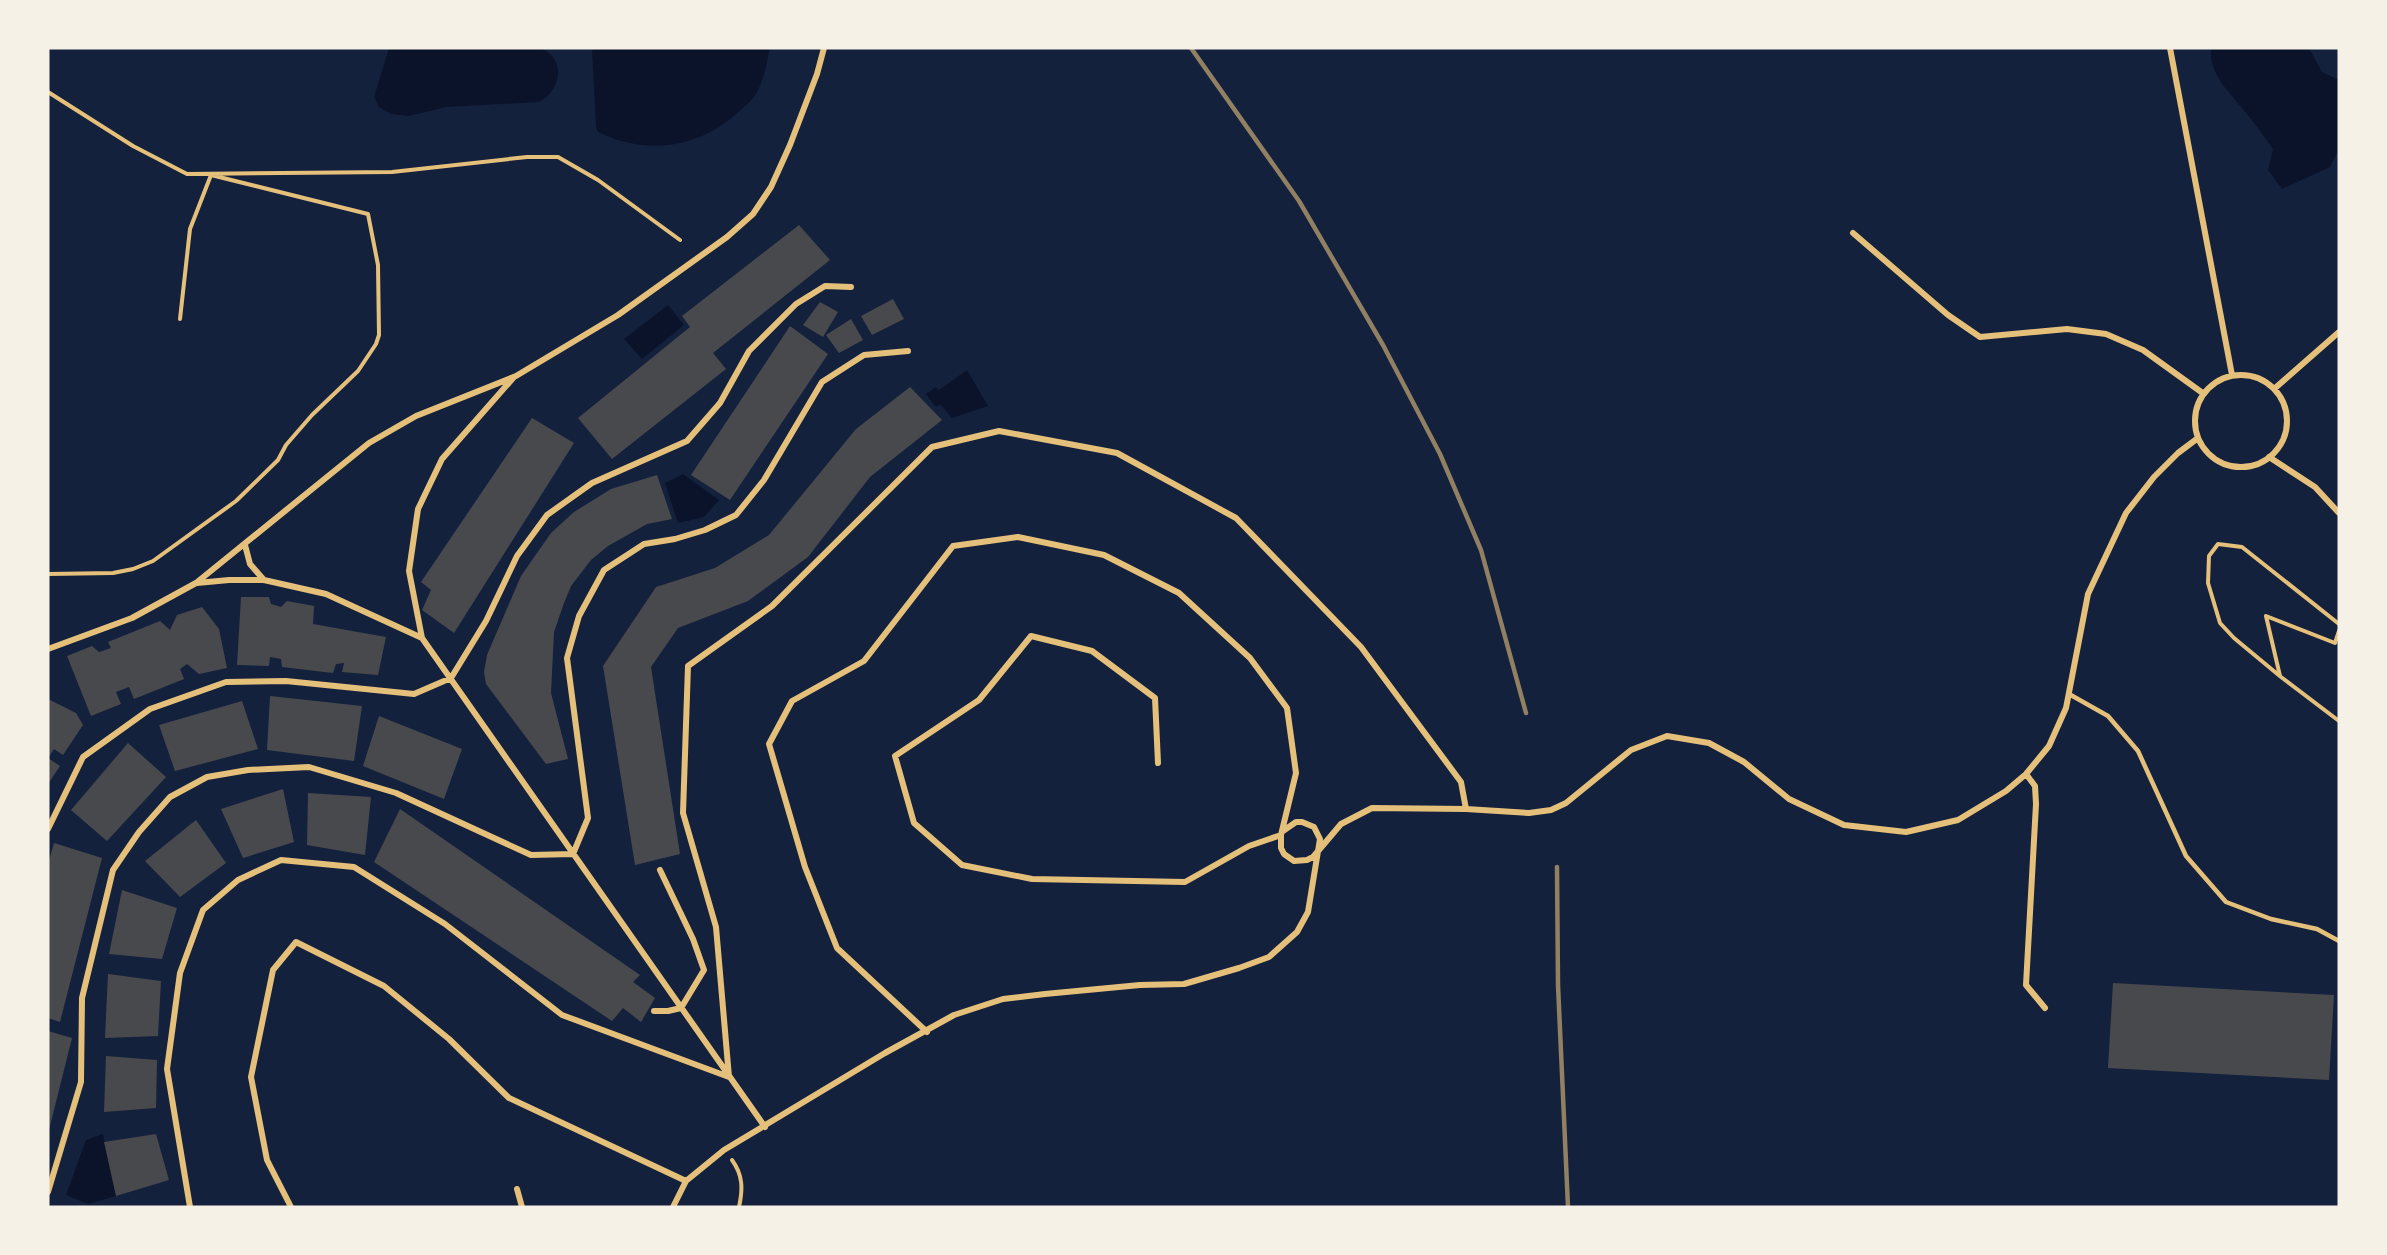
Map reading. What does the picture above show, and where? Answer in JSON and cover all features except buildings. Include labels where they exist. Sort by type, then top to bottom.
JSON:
[{"type":"street","points":[[48,649],[132,618],[196,583],[369,443],[416,416],[516,376],[618,315],[727,237],[753,214],[771,187],[790,145],[817,74],[824,48]]},
{"type":"street","points":[[2170,48],[2232,375]]},
{"type":"street","points":[[1853,233],[1947,315],[1980,337],[2067,329],[2106,334],[2143,350],[2204,394]]},
{"type":"street","points":[[48,829],[83,757],[150,709],[225,682],[286,681],[414,694],[451,678],[486,621],[517,556],[547,515],[592,483],[687,441],[720,403],[749,351],[796,304],[825,286],[851,286]]},
{"type":"street","points":[[2274,389],[2339,332]]},
{"type":"street","points":[[573,854],[588,818],[567,658],[579,616],[604,570],[645,544],[675,539],[705,530],[736,515],[764,480],[822,382],[864,355],[908,351]]},
{"type":"street","points":[[2232,375],[2247,375],[2262,380],[2274,389],[2283,401],[2287,416],[2285,432],[2279,446],[2269,457],[2257,464],[2243,467],[2229,465],[2210,455],[2198,438],[2195,423],[2197,407],[2212,385],[2232,375]]},
{"type":"street","points":[[516,376],[442,459],[418,509],[409,571],[423,638],[765,1127]]},
{"type":"street","points":[[729,1077],[716,927],[683,813],[688,666],[772,606],[932,447],[999,431],[1117,453],[1236,518],[1360,647],[1461,782],[1466,809]]},
{"type":"street","points":[[927,1032],[837,948],[805,867],[769,744],[792,701],[864,661],[953,546],[1018,537],[1104,555],[1179,593],[1250,658],[1287,708],[1296,774],[1281,835],[1281,848],[1284,854],[1294,861],[1307,860],[1341,824],[1372,807],[1529,813],[1551,810],[1566,803],[1631,750],[1667,736],[1709,743],[1744,762],[1789,799],[1844,825],[1906,832],[1958,820],[2006,791],[2026,774],[2049,746],[2066,708],[2088,594],[2126,513],[2154,477],[2178,453],[2198,438]]},
{"type":"street","points":[[2269,457],[2315,487],[2339,513]]},
{"type":"street","points":[[245,544],[250,564],[264,580]]},
{"type":"street","points":[[196,583],[264,580],[326,594],[423,638]]},
{"type":"street","points":[[673,1207],[686,1181],[724,1150],[885,1053],[927,1032],[954,1015],[1002,999],[1140,984],[1184,984],[1269,957],[1297,932],[1308,912],[1320,845],[1318,833],[1309,824],[1296,822],[1289,825],[1281,835],[1249,846],[1185,882],[1032,879],[962,865],[914,823],[895,756],[979,700],[1031,636],[1092,651],[1155,698],[1158,763]]},
{"type":"street","points":[[48,1192],[81,1082],[82,998],[113,870],[139,832],[170,797],[207,777],[248,770],[309,767],[396,792],[531,855],[573,854]]},
{"type":"street","points":[[2026,774],[2035,786],[2036,804],[2026,985],[2045,1008]]},
{"type":"street","points":[[190,1207],[167,1069],[180,973],[203,910],[238,880],[280,860],[354,867],[445,924],[562,1016],[729,1077]]},
{"type":"street","points":[[654,1011],[681,1008],[704,970],[693,939],[660,870]]},
{"type":"street","points":[[291,1207],[267,1160],[251,1077],[273,970],[296,942],[384,986],[449,1039],[509,1098],[686,1181]]},
{"type":"street","points":[[517,1189],[522,1207]]},
{"type":"lane","points":[[2069,694],[2109,716],[2138,751],[2186,856],[2226,902],[2271,919],[2317,929],[2339,940]]},
{"type":"path","points":[[48,92],[99,125],[186,174],[392,172],[527,157],[558,158],[598,180],[680,240]]},
{"type":"path","points":[[180,319],[190,229],[212,175]]},
{"type":"path","points":[[48,574],[113,573],[133,569],[153,561],[236,501],[264,476],[305,423],[358,371],[376,344],[379,335],[378,265],[368,214],[212,175]]},
{"type":"path","points":[[2339,624],[2242,547],[2218,544],[2209,556],[2208,583],[2220,623],[2234,638],[2281,677],[2339,721]]},
{"type":"path","points":[[2281,677],[2266,616],[2335,643],[2339,631]]},
{"type":"path","points":[[724,1150],[737,1167],[743,1183],[739,1207]]},
{"type":"water","points":[[389,48],[543,49],[551,54],[555,61],[558,76],[552,91],[539,102],[446,107],[409,116],[391,114],[379,107],[374,97]]},
{"type":"water","points":[[592,48],[770,48],[757,92],[749,103],[735,115],[704,135],[670,145],[652,146],[634,144],[598,132]]},
{"type":"water","points":[[2211,48],[2309,48],[2322,72],[2339,80],[2339,149],[2330,167],[2282,189],[2268,170],[2273,149],[2220,81],[2213,66]]},
{"type":"water","points":[[668,305],[684,325],[642,359],[624,339]]},
{"type":"water","points":[[967,370],[988,406],[952,418],[940,404],[936,407],[926,394],[936,387],[939,390]]},
{"type":"water","points":[[683,474],[719,500],[704,517],[678,523],[665,483]]},
{"type":"water","points":[[103,1134],[116,1196],[88,1204],[66,1195],[86,1140]]},
{"type":"railway","points":[[1191,48],[1299,201],[1383,345],[1440,454],[1481,550],[1526,713]]},
{"type":"railway","points":[[1557,867],[1558,985],[1568,1207]]}]
